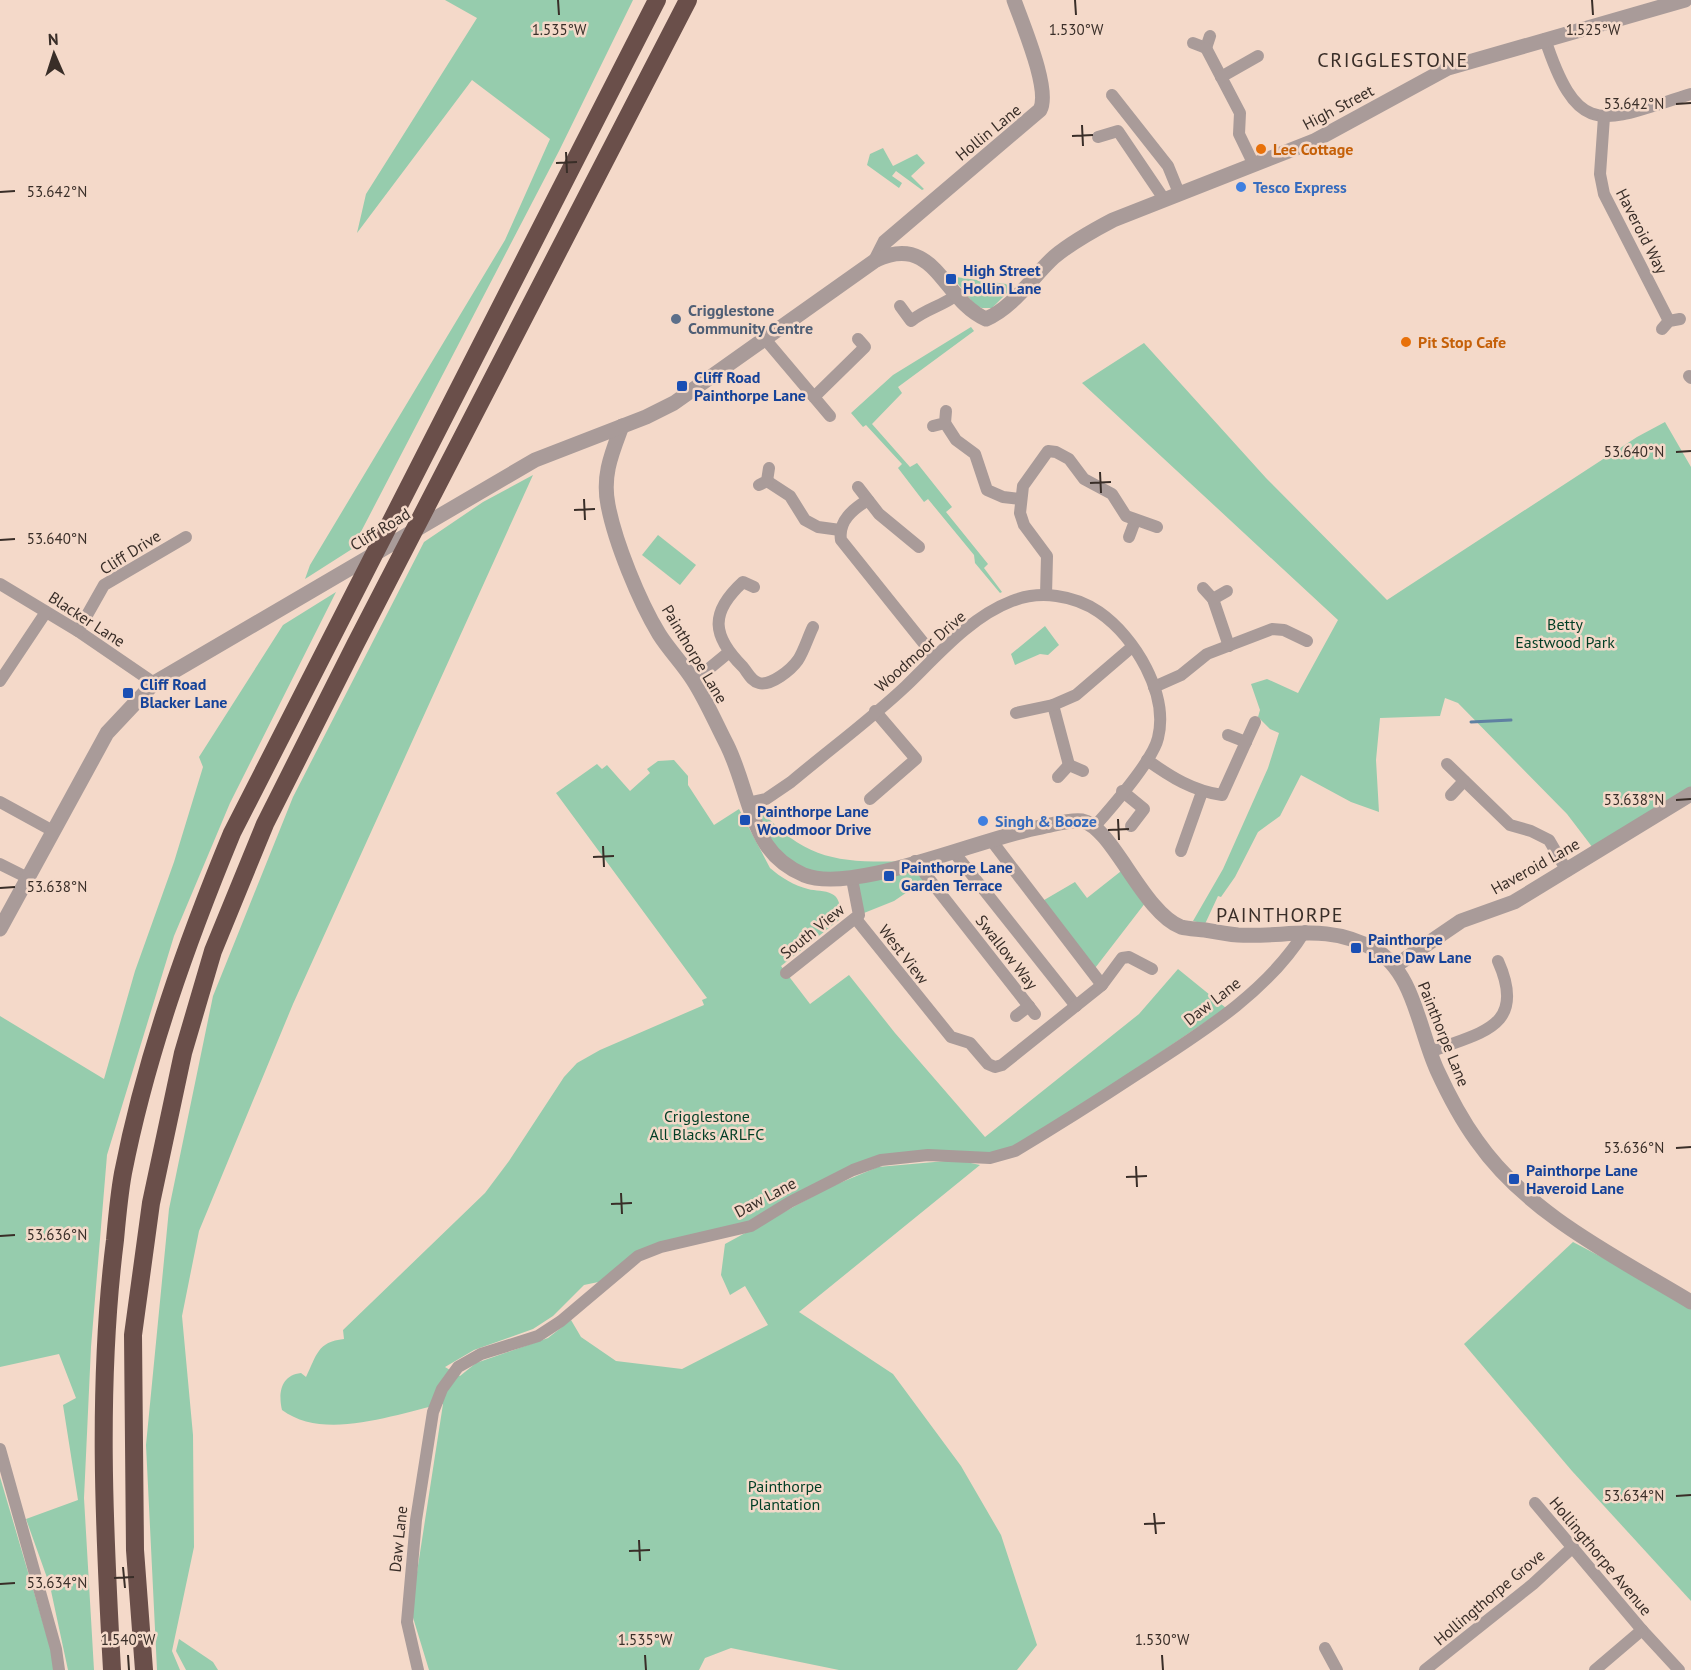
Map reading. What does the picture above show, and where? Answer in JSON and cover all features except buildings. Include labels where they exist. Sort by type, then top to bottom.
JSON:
[{"type":"highway","points":[[112,1670],[104,1541],[103,1446],[107,1301],[123,1173],[161,1024],[204,900],[232,833],[610,88],[657,0]]},
{"type":"highway","points":[[144,1670],[135,1550],[133,1335],[151,1203],[183,1053],[213,951],[265,824],[344,666],[688,0]]},
{"type":"street","name":"Hollin Lane","points":[[876,260],[885,242],[1035,116],[1044,104],[1042,87],[1014,0]]},
{"type":"street","name":"High Street","points":[[876,260],[894,254],[914,255],[931,265],[978,315],[986,319],[996,315],[1055,257],[1084,235],[1164,199],[1314,141],[1448,68],[1684,0]]},
{"type":"street","points":[[1545,39],[1564,90],[1587,112],[1604,117],[1619,116],[1691,94]]},
{"type":"street","points":[[1194,43],[1208,42],[1221,76],[1240,113],[1239,134],[1254,165]]},
{"type":"street","points":[[1221,76],[1252,64]]},
{"type":"street","points":[[1112,95],[1168,166],[1179,193]]},
{"type":"street","name":"Haveroid Way","points":[[1604,117],[1599,174],[1604,194],[1670,323]]},
{"type":"street","points":[[1098,137],[1118,131],[1164,199]]},
{"type":"street","name":"Cliff Road","points":[[0,929],[107,733],[154,683],[291,604],[456,504],[535,460],[674,403],[876,260]]},
{"type":"street","points":[[900,306],[910,327],[927,309],[939,308],[958,294]]},
{"type":"street","points":[[765,339],[830,416]]},
{"type":"street","points":[[814,397],[865,346],[858,339]]},
{"type":"street","points":[[941,420],[956,440],[975,454],[987,490],[1003,497],[1020,499]]},
{"type":"street","name":"Painthorpe Lane","points":[[622,426],[608,457],[605,483],[608,504],[648,612],[661,637],[694,681],[734,758],[747,803],[769,848],[789,867],[816,878],[852,879],[1031,829],[1080,821],[1095,826],[1149,898],[1180,927],[1240,935],[1305,931],[1341,937],[1367,945],[1379,951],[1395,966],[1408,989],[1430,1052],[1453,1102],[1477,1141],[1509,1181],[1541,1209],[1575,1232],[1691,1302]]},
{"type":"street","points":[[1046,595],[1047,556],[1024,525],[1020,513],[1020,499],[1023,486],[1030,474],[1048,452],[1056,452],[1069,459],[1084,479],[1112,494],[1119,509],[1135,521],[1157,527]]},
{"type":"street","points":[[765,478],[790,496],[805,520],[818,527],[840,530]]},
{"type":"street","points":[[858,487],[879,514],[919,547]]},
{"type":"street","points":[[868,500],[845,519],[840,530],[847,550],[866,568],[934,656]]},
{"type":"street","points":[[1129,537],[1135,521]]},
{"type":"street","name":"Cliff Drive","points":[[78,631],[104,585],[186,537]]},
{"type":"street","points":[[754,586],[742,582],[720,609],[719,632],[728,653],[751,679],[760,683],[769,683],[798,660],[810,647],[813,627]]},
{"type":"street","name":"Blacker Lane","points":[[0,584],[78,631],[154,683]]},
{"type":"street","points":[[1203,588],[1213,599],[1229,646]]},
{"type":"street","points":[[1213,599],[1227,591]]},
{"type":"street","name":"Woodmoor Drive","points":[[747,803],[766,799],[791,782],[905,687],[934,656],[975,624],[1011,601],[1046,595],[1082,603],[1100,612],[1132,647],[1154,687],[1160,728],[1158,740],[1147,760],[1095,826]]},
{"type":"street","points":[[0,681],[46,612]]},
{"type":"street","points":[[1154,687],[1181,675],[1207,654],[1272,629],[1290,627],[1307,641]]},
{"type":"street","points":[[1016,713],[1053,705],[1076,695],[1132,647]]},
{"type":"street","points":[[694,681],[728,653]]},
{"type":"street","points":[[1053,705],[1069,765]]},
{"type":"street","points":[[870,800],[916,759],[875,711]]},
{"type":"street","points":[[1147,760],[1176,780],[1202,792],[1222,795],[1255,722]]},
{"type":"street","points":[[1228,735],[1245,742]]},
{"type":"street","points":[[1447,764],[1510,825],[1532,831],[1549,840],[1567,871]]},
{"type":"street","points":[[1069,765],[1083,771]]},
{"type":"street","points":[[1058,777],[1069,765]]},
{"type":"street","points":[[1451,795],[1464,781]]},
{"type":"street","points":[[1122,791],[1144,809],[1131,826]]},
{"type":"street","points":[[1181,851],[1180,836],[1202,792]]},
{"type":"street","name":"Haveroid Lane","points":[[1395,966],[1461,921],[1514,902],[1691,794]]},
{"type":"street","points":[[0,802],[53,831]]},
{"type":"street","points":[[991,840],[1102,985]]},
{"type":"street","points":[[953,851],[1076,1006],[1102,985],[1122,958],[1129,957],[1152,969]]},
{"type":"street","name":"Swallow Way","points":[[915,861],[1032,1010],[1016,1016]]},
{"type":"street","points":[[0,864],[28,878]]},
{"type":"street","name":"South View","points":[[786,973],[859,915],[852,879]]},
{"type":"street","name":"West View","points":[[856,919],[951,1037],[970,1043],[988,1064],[995,1067],[1002,1065],[1076,1006]]},
{"type":"street","name":"Daw Lane","points":[[418,1670],[407,1622],[416,1520],[433,1412],[442,1389],[458,1367],[481,1354],[538,1336],[561,1321],[638,1256],[661,1247],[751,1226],[790,1202],[853,1170],[880,1160],[928,1155],[990,1158],[1015,1151],[1173,1051],[1230,1011],[1291,953],[1305,931]]},
{"type":"street","points":[[1430,1052],[1497,1023],[1509,1003],[1508,984],[1498,961]]},
{"type":"street","points":[[0,1449],[56,1649],[59,1670]]},
{"type":"street","name":"Hollingthorpe Avenue","points":[[1535,1503],[1642,1630],[1679,1670]]},
{"type":"street","name":"Hollingthorpe Grove","points":[[1425,1670],[1533,1584],[1573,1547]]},
{"type":"street","name":"Hollingthorpe Avenue","points":[[1595,1670],[1642,1630]]},
{"type":"street","points":[[1325,1648],[1337,1670]]},
{"type":"green space","points":[[445,0],[633,0],[559,151],[352,549],[305,579],[310,565],[505,240],[550,139],[472,80],[357,233],[366,194],[477,18]]},
{"type":"green space","points":[[883,148],[893,166],[917,154],[925,163],[911,176],[924,189],[922,190],[896,171],[892,176],[902,183],[899,188],[867,165],[870,154]]},
{"type":"green space","points":[[956,277],[1006,284],[1011,289],[992,308],[982,308],[976,306],[954,279]]},
{"type":"green space","points":[[971,327],[974,331],[898,387],[902,393],[872,424],[910,467],[917,463],[952,507],[946,512],[988,564],[984,568],[1002,592],[1000,593],[975,563],[974,555],[928,499],[924,502],[898,468],[902,464],[866,425],[863,427],[851,413],[893,375]]},
{"type":"green space","name":"Betty Eastwood Park","points":[[1144,343],[1266,478],[1387,600],[1637,437],[1665,422],[1691,467],[1691,794],[1596,852],[1567,814],[1458,703],[1445,698],[1440,716],[1380,718],[1376,760],[1379,812],[1351,802],[1301,775],[1280,816],[1258,832],[1235,877],[1221,897],[1218,896],[1205,924],[1193,921],[1223,869],[1268,768],[1279,733],[1270,729],[1258,717],[1260,710],[1251,684],[1267,679],[1298,693],[1338,620],[1082,383]]},
{"type":"green space","points":[[533,475],[293,1004],[199,1231],[182,1316],[193,1435],[194,1547],[172,1651],[180,1670],[157,1670],[146,1445],[169,1209],[213,996],[293,797],[424,542],[483,502]]},
{"type":"green space","points":[[658,535],[696,565],[680,585],[642,555]]},
{"type":"green space","points":[[336,592],[230,803],[174,936],[107,1155],[91,1347],[84,1498],[94,1670],[68,1670],[50,1586],[26,1519],[78,1500],[63,1405],[76,1398],[59,1354],[0,1367],[0,1016],[104,1079],[135,971],[174,862],[203,767],[199,757],[283,625]]},
{"type":"green space","points":[[1045,626],[1059,645],[1048,655],[1040,654],[1015,665],[1011,654]]},
{"type":"green space","name":"Painthorpe Plantation","points":[[674,760],[688,776],[688,785],[714,825],[739,809],[770,868],[793,883],[829,893],[839,902],[839,920],[781,966],[810,1004],[849,975],[895,1033],[985,1137],[1139,1014],[1178,969],[1226,1008],[1015,1151],[881,1160],[765,1218],[661,1247],[608,1280],[584,1285],[553,1316],[533,1329],[474,1350],[445,1367],[460,1376],[476,1363],[548,1338],[571,1320],[581,1337],[616,1361],[682,1369],[768,1325],[745,1286],[730,1295],[721,1275],[725,1244],[830,1187],[878,1167],[957,1160],[980,1165],[799,1312],[893,1374],[961,1466],[1001,1535],[1037,1645],[1017,1670],[839,1670],[731,1648],[705,1658],[699,1670],[429,1670],[411,1611],[443,1404],[340,1425],[319,1424],[299,1419],[282,1410],[280,1397],[285,1381],[294,1374],[301,1373],[306,1377],[319,1351],[328,1343],[344,1339],[343,1330],[485,1193],[509,1161],[564,1077],[577,1063],[600,1050],[704,1005],[702,1000],[707,998],[556,793],[597,764],[602,769],[607,765],[630,791],[650,773],[647,769],[658,761]]},
{"type":"green space","points":[[753,801],[789,837],[807,848],[844,859],[915,861],[928,878],[894,901],[859,915],[852,879],[837,880],[778,858]]},
{"type":"green space","points":[[1125,868],[1149,898],[1092,972],[1039,903],[1075,882],[1087,898]]},
{"type":"green space","points":[[1573,1242],[1691,1304],[1691,1601],[1572,1471],[1464,1344]]},
{"type":"green space","points":[[0,1477],[51,1650],[54,1670],[0,1670]]},
{"type":"green space","points":[[179,1639],[213,1662],[218,1670],[186,1670],[176,1651]]},
{"type":"waterway","points":[[1471,722],[1511,720]]},
{"type":"place","name":"Lee Cottage","points":[[1261,149]]},
{"type":"place","name":"Tesco Express","points":[[1241,187]]},
{"type":"place","name":"High Street Hollin Lane","points":[[951,279]]},
{"type":"place","name":"Crigglestone Community Centre","points":[[676,319]]},
{"type":"place","name":"Pit Stop Cafe","points":[[1406,342]]},
{"type":"place","name":"Cliff Road Painthorpe Lane","points":[[682,386]]},
{"type":"place","name":"Cliff Road Blacker Lane","points":[[128,693]]},
{"type":"place","name":"Painthorpe Lane Woodmoor Drive","points":[[745,820]]},
{"type":"place","name":"Singh & Booze","points":[[983,821]]},
{"type":"place","name":"Painthorpe Lane Garden Terrace","points":[[889,876]]},
{"type":"place","name":"Painthorpe Lane Daw Lane","points":[[1356,948]]},
{"type":"place","name":"Painthorpe Lane Haveroid Lane","points":[[1514,1179]]},
{"type":"district","name":"CRIGGLESTONE","points":[[1393,60]]},
{"type":"district","name":"PAINTHORPE","points":[[1280,915]]},
{"type":"park label","name":"Crigglestone All Blacks ARLFC","points":[[707,1125]]}]
